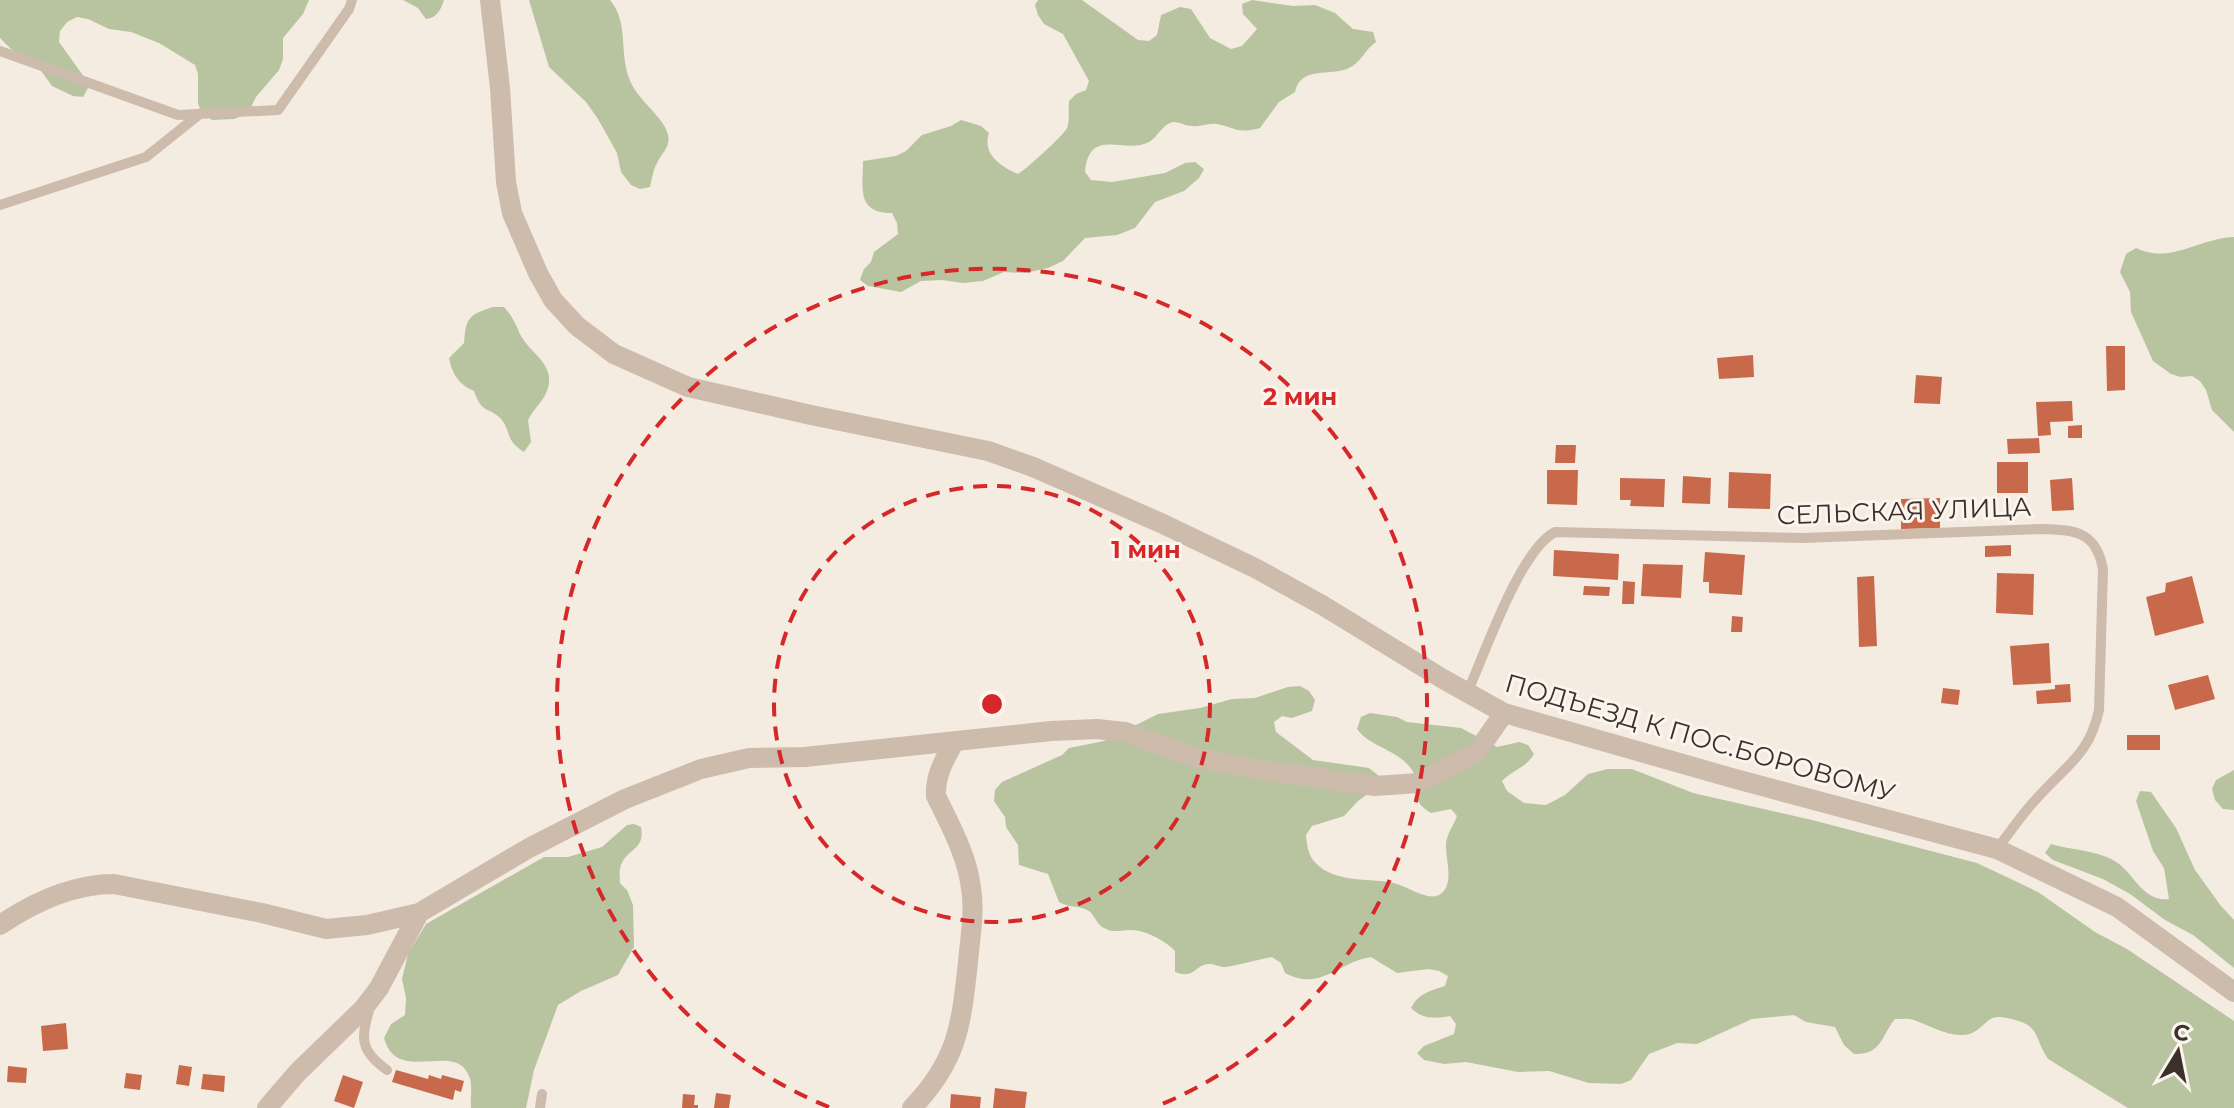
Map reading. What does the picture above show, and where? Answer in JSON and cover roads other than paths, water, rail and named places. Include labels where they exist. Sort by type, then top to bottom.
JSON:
[{"type":"street","name":"ПОДЪЕЗД К ПОС.БОРОВОМУ","points":[[490,0],[506,182],[512,213],[553,300],[577,326],[614,354],[688,387],[988,451],[1047,472],[1257,569],[1504,713],[1997,849],[2117,907],[2234,992]]},
{"type":"street","points":[[0,925],[43,901],[96,884],[114,884],[326,929],[346,929],[419,913],[529,848],[625,799],[701,769],[749,758],[805,757],[1097,729],[1125,732],[1194,757],[1375,786],[1418,783],[1477,752],[1504,713]]},
{"type":"street","points":[[912,1108],[932,1088],[942,1072],[954,1047],[961,1021],[972,890],[965,859],[936,796],[937,773],[953,744]]},
{"type":"street","points":[[267,1108],[297,1073],[373,997],[419,913]]},
{"type":"lane","points":[[0,51],[178,115],[278,110],[349,9],[352,0]]},
{"type":"lane","points":[[0,205],[146,157],[201,113]]},
{"type":"lane","name":"СЕЛЬСКАЯ УЛИЦА","points":[[1467,693],[1521,571],[1541,540],[1555,532],[1803,538],[2041,529],[2073,531],[2092,542],[2103,569],[2099,710],[2094,732],[2067,769],[2039,795],[1997,849]]},
{"type":"lane","points":[[373,997],[363,1044],[370,1056],[387,1070]]},
{"type":"lane","points":[[540,1108],[542,1094]]}]
